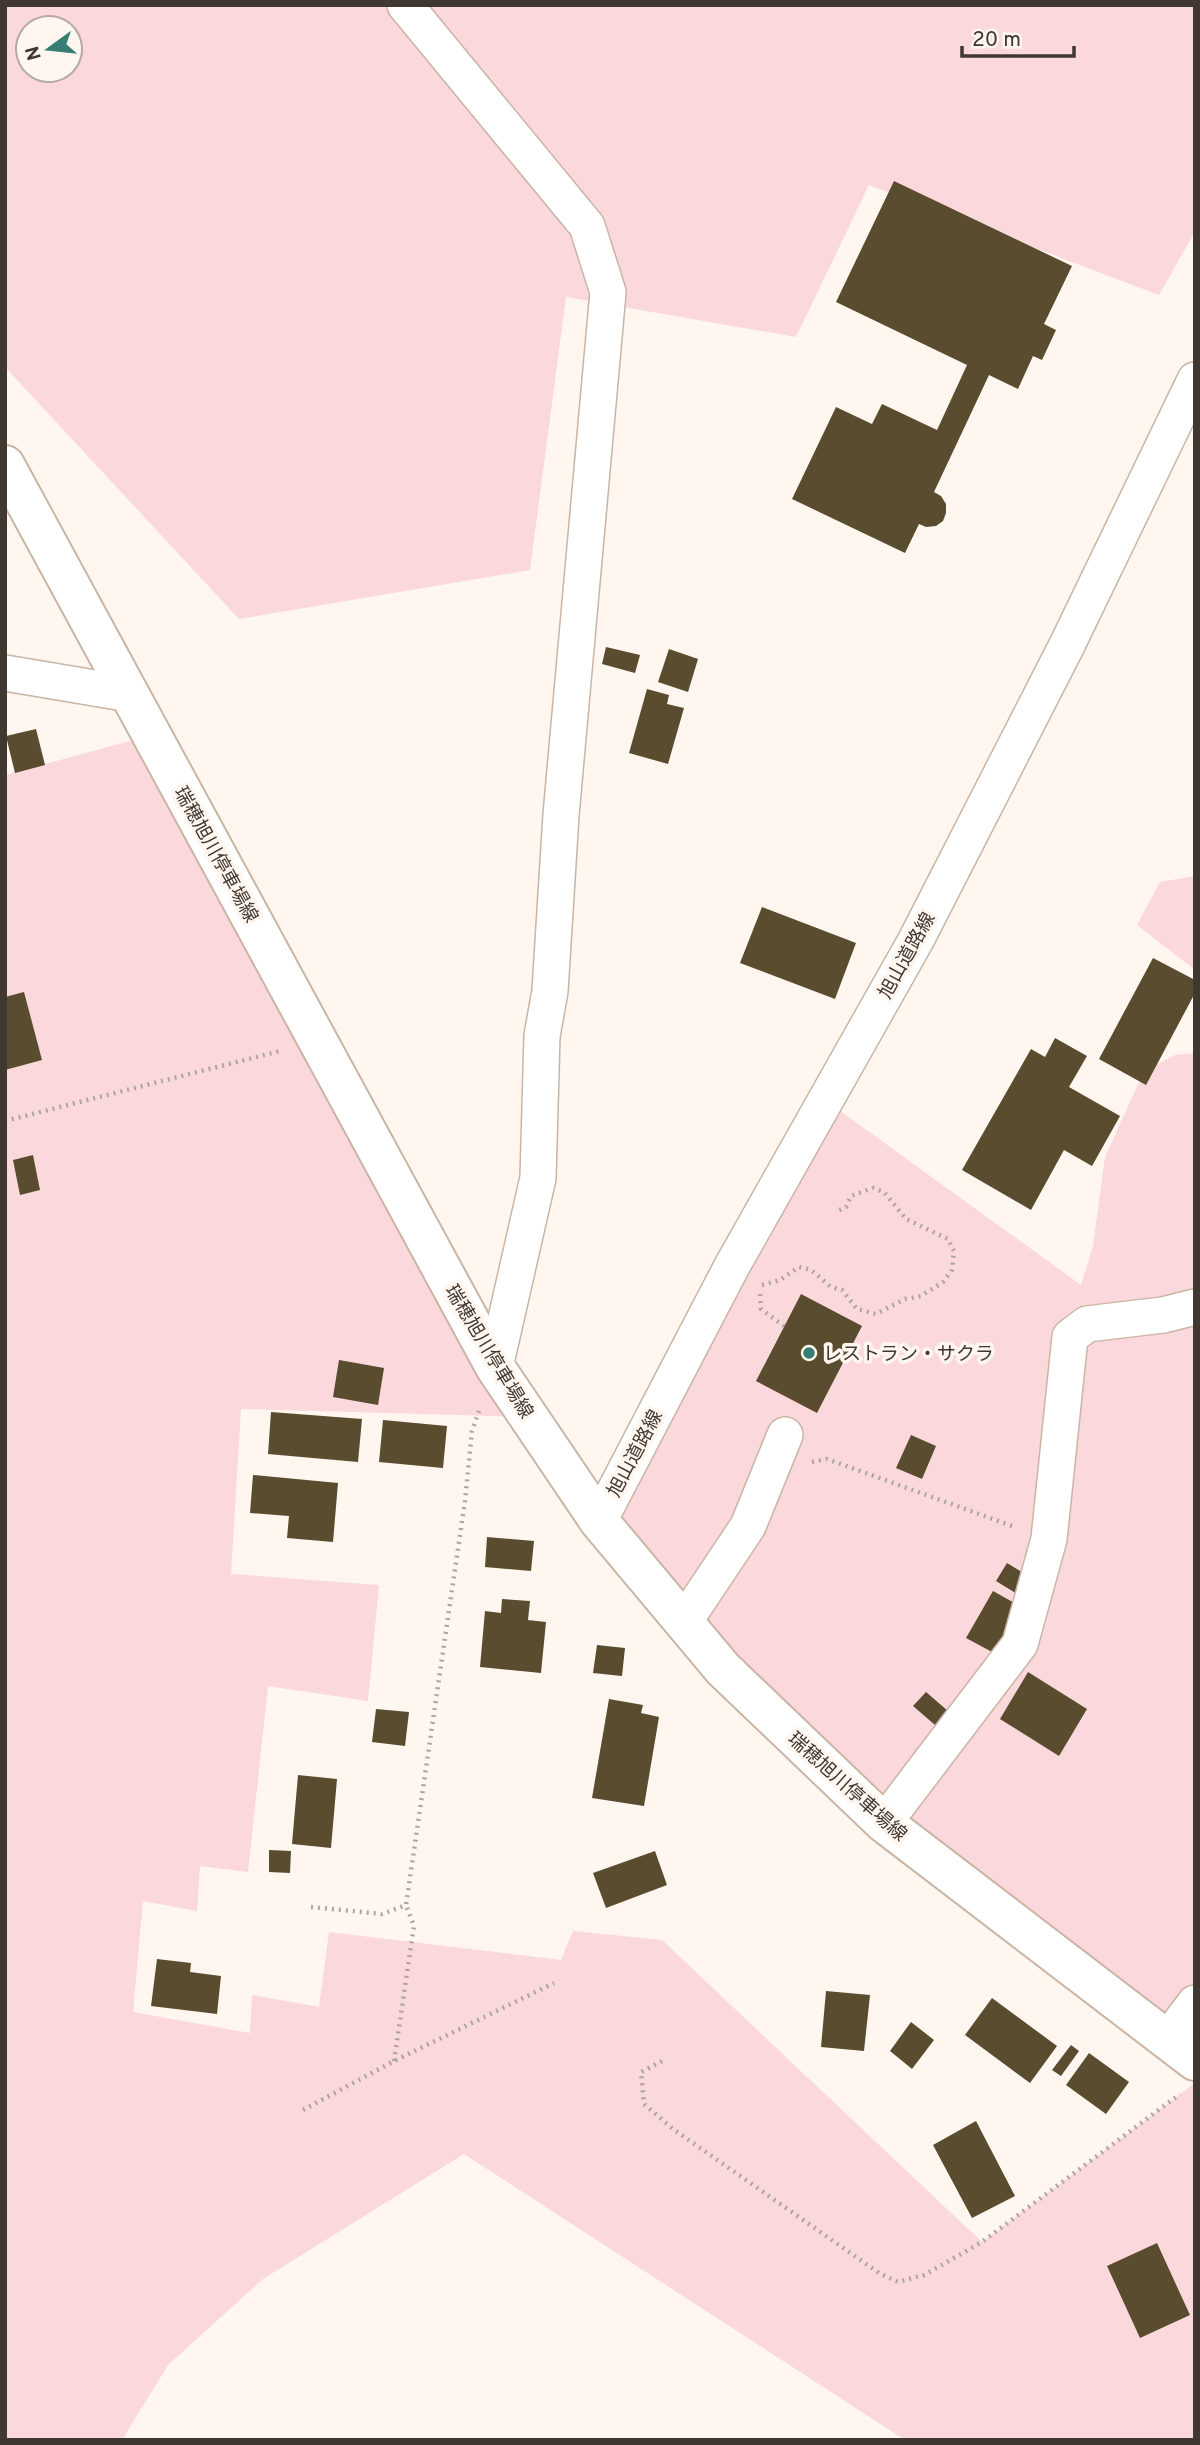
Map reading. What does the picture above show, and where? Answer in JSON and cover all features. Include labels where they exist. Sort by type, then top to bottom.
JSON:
[{"type":"main road","name":"瑞穂旭川停車場線","points":[[5,465],[495,1367],[599,1521],[723,1669],[884,1823],[1182,2064]]},
{"type":"street","points":[[405,5],[587,226],[608,292],[561,815],[551,990],[542,1036],[538,1178],[495,1367]]},
{"type":"street","name":"旭山道路線","points":[[599,1521],[732,1266],[916,940],[1067,645],[1195,380]]},
{"type":"street","points":[[5,673],[130,694]]},
{"type":"street","points":[[884,1823],[1020,1644],[1049,1539],[1070,1337],[1087,1324],[1163,1315],[1195,1307]]},
{"type":"street","points":[[684,1622],[748,1526],[785,1435]]},
{"type":"street","points":[[1182,2064],[1195,2003]]},
{"type":"path","points":[[5,1121],[318,1041]]},
{"type":"path","points":[[757,1285],[780,1280],[799,1267],[811,1270],[831,1287],[842,1290],[857,1309],[876,1314],[905,1299],[921,1296],[943,1282],[952,1270],[954,1251],[947,1238],[906,1219],[884,1192],[873,1188],[851,1196],[846,1207],[835,1212]]},
{"type":"path","points":[[394,2061],[414,1926],[406,1905],[465,1501],[472,1431],[495,1367]]},
{"type":"path","points":[[765,1485],[798,1465],[828,1459],[1049,1539]]},
{"type":"path","points":[[311,1907],[382,1914],[406,1905]]},
{"type":"path","points":[[303,2110],[394,2061],[554,1983]]},
{"type":"path","points":[[662,2061],[641,2072],[644,2104],[673,2129],[879,2273],[898,2282],[923,2275],[982,2242],[1182,2064]]},
{"type":"shaded area","points":[[5,5],[1195,5],[1195,232],[1159,295],[869,185],[796,337],[566,297],[530,570],[239,619],[5,367]]},
{"type":"shaded area","points":[[152,735],[529,1417],[241,1409],[231,1574],[379,1585],[368,1701],[268,1686],[248,1872],[200,1866],[197,1911],[143,1901],[133,2012],[250,2033],[252,1995],[319,2007],[329,1932],[561,1960],[573,1931],[662,1940],[982,2242],[1195,2083],[1195,2440],[905,2440],[464,2154],[263,2279],[168,2365],[122,2440],[5,2440],[5,775]]},
{"type":"shaded area","points":[[1195,876],[1195,970],[1137,925],[1160,882]]},
{"type":"shaded area","points":[[1195,1053],[1195,2003],[1167,2040],[884,1823],[599,1521],[825,1100],[1081,1285],[1093,1246],[1105,1157],[1144,1071],[1175,1055]]},
{"type":"building","points":[[894,181],[1072,266],[1044,324],[1056,330],[1042,360],[1033,356],[1018,389],[989,375],[934,492],[941,496],[946,504],[943,521],[936,526],[926,527],[919,524],[905,553],[792,499],[836,407],[872,424],[882,404],[937,430],[967,365],[836,302]]},
{"type":"building","points":[[606,647],[640,655],[635,673],[602,664]]},
{"type":"building","points":[[669,649],[698,659],[688,692],[658,682]]},
{"type":"building","points":[[647,689],[669,695],[667,704],[684,708],[668,764],[629,753]]},
{"type":"building","points":[[36,729],[45,765],[15,773],[6,736]]},
{"type":"building","points":[[762,907],[856,943],[835,999],[740,963]]},
{"type":"building","points":[[1153,958],[1195,980],[1195,993],[1146,1085],[1099,1059]]},
{"type":"building","points":[[24,992],[42,1060],[5,1070],[5,997]]},
{"type":"building","points":[[1055,1038],[1087,1056],[1069,1087],[1120,1116],[1092,1166],[1064,1150],[1031,1210],[962,1170],[1031,1049],[1045,1057]]},
{"type":"building","points":[[33,1155],[40,1190],[20,1195],[13,1160]]},
{"type":"building","name":"レストラン・サクラ","points":[[801,1294],[862,1326],[817,1413],[756,1381]]},
{"type":"building","points":[[339,1360],[384,1368],[378,1405],[333,1397]]},
{"type":"building","points":[[271,1412],[362,1419],[358,1462],[268,1454]]},
{"type":"building","points":[[383,1420],[447,1426],[443,1468],[379,1462]]},
{"type":"building","points":[[911,1435],[936,1446],[922,1479],[896,1468]]},
{"type":"building","points":[[253,1475],[338,1483],[333,1542],[287,1538],[289,1516],[250,1513]]},
{"type":"building","points":[[487,1537],[534,1541],[531,1571],[485,1567]]},
{"type":"building","points":[[1007,1563],[1030,1577],[1019,1595],[996,1581]]},
{"type":"building","points":[[993,1591],[1020,1606],[994,1653],[966,1638]]},
{"type":"building","points":[[502,1599],[530,1601],[528,1620],[546,1622],[541,1673],[480,1667],[485,1611],[501,1613]]},
{"type":"building","points":[[597,1645],[625,1648],[622,1676],[593,1673]]},
{"type":"building","points":[[1028,1672],[1087,1709],[1059,1756],[1000,1719]]},
{"type":"building","points":[[926,1692],[948,1711],[935,1725],[913,1706]]},
{"type":"building","points":[[609,1699],[643,1705],[641,1713],[659,1717],[644,1806],[592,1798]]},
{"type":"building","points":[[376,1709],[409,1712],[405,1746],[372,1742]]},
{"type":"building","points":[[298,1775],[337,1779],[331,1848],[292,1844]]},
{"type":"building","points":[[269,1850],[291,1851],[290,1873],[269,1872]]},
{"type":"building","points":[[655,1851],[667,1885],[606,1908],[593,1873]]},
{"type":"building","points":[[157,1959],[191,1963],[190,1972],[221,1976],[217,2014],[151,2006]]},
{"type":"building","points":[[826,1991],[870,1995],[864,2051],[821,2047]]},
{"type":"building","points":[[992,1998],[1057,2046],[1030,2083],[965,2035]]},
{"type":"building","points":[[911,2022],[934,2040],[912,2069],[890,2051]]},
{"type":"building","points":[[1071,2045],[1079,2051],[1061,2076],[1052,2070]]},
{"type":"building","points":[[1089,2053],[1129,2082],[1106,2114],[1066,2085]]},
{"type":"building","points":[[976,2121],[1015,2196],[972,2218],[933,2145]]},
{"type":"building","points":[[1157,2243],[1190,2315],[1140,2338],[1107,2266]]},
{"type":"place","name":"レストラン・サクラ","points":[[809,1353]]}]
